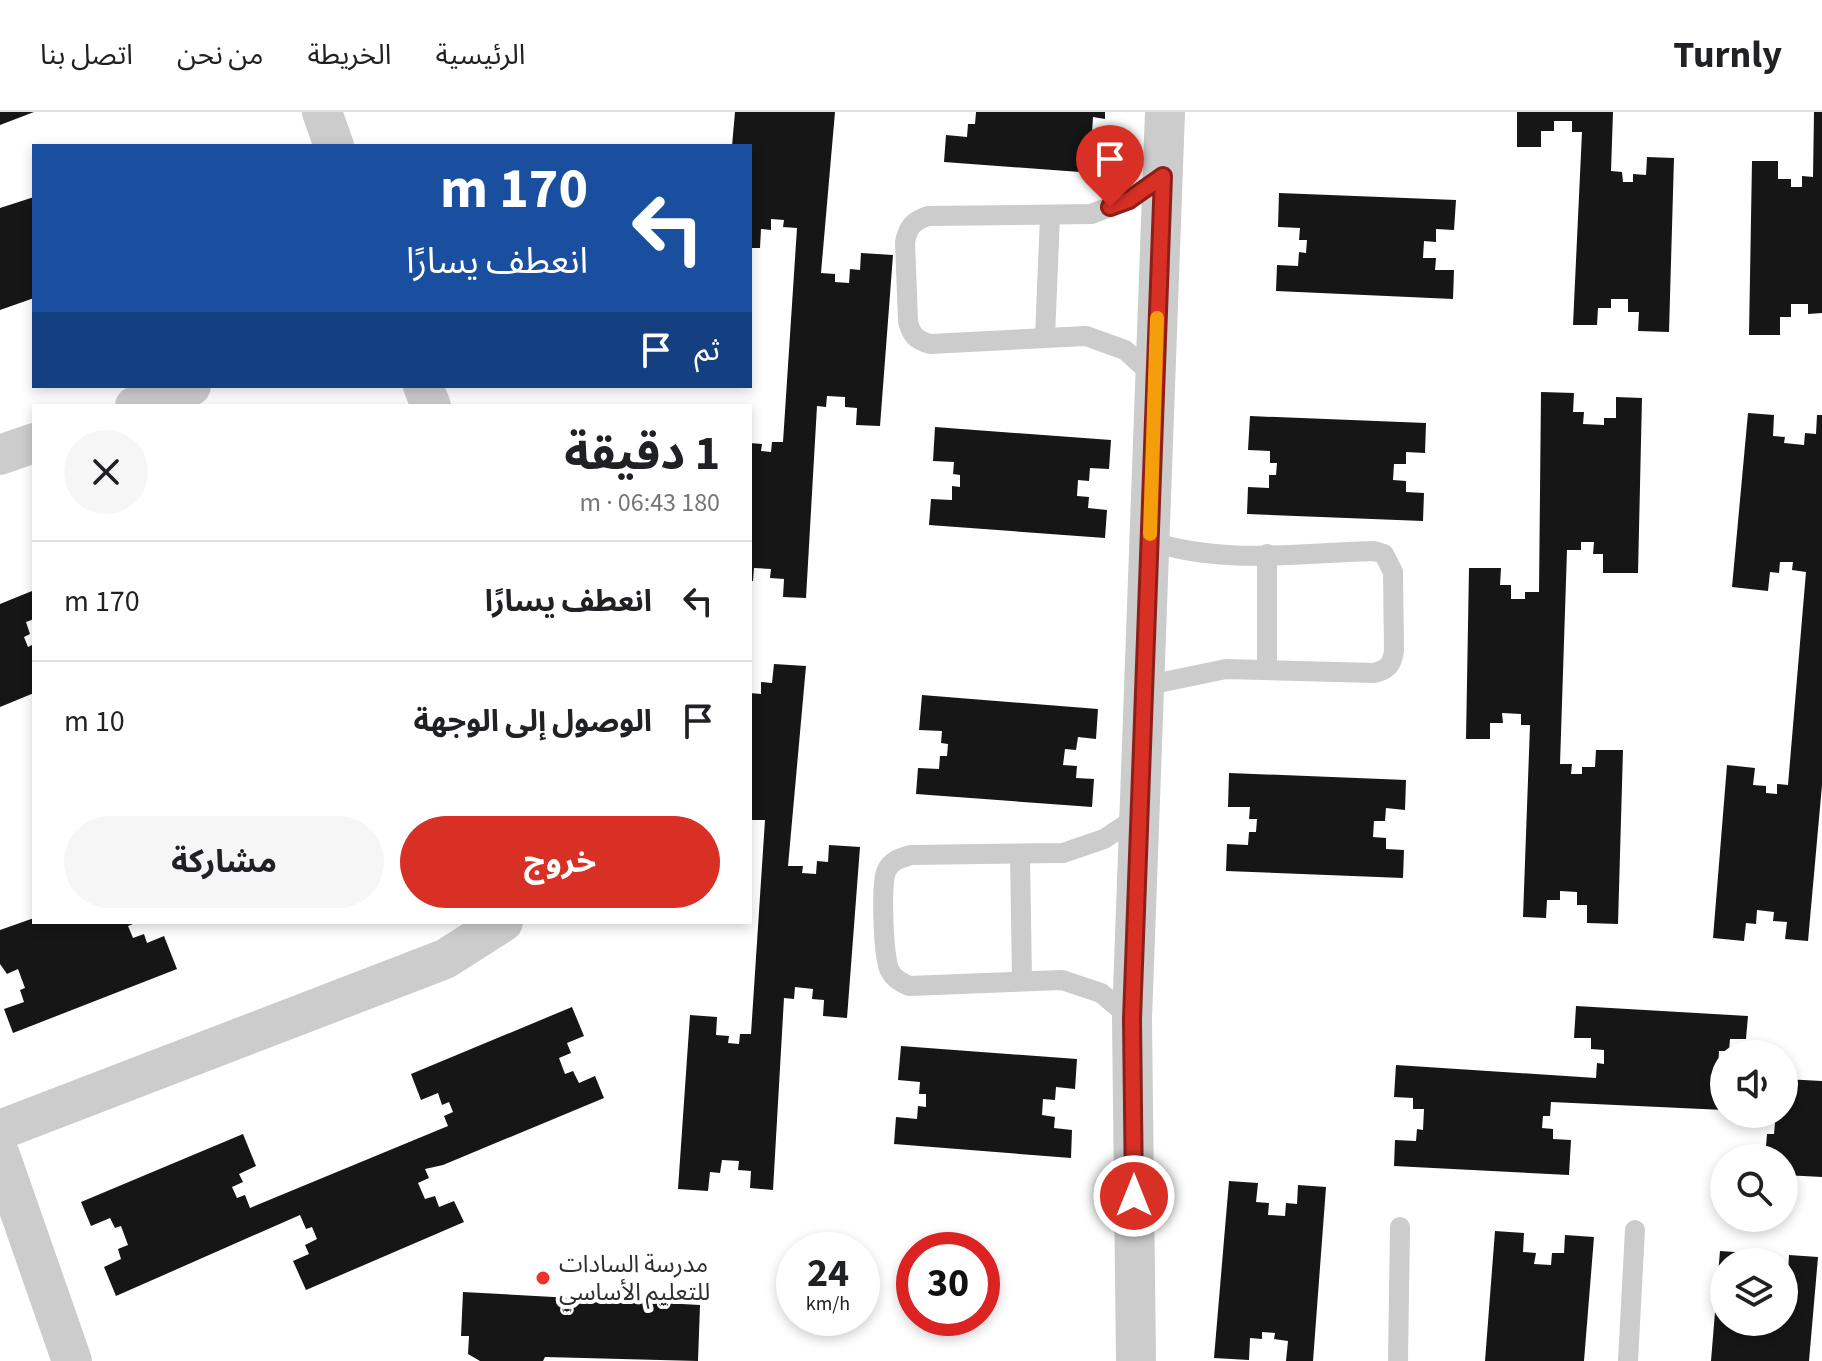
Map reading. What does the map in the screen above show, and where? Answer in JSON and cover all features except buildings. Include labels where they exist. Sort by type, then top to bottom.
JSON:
[{"type":"street","points":[[322,112],[333,144]]},
{"type":"street","points":[[1136,1361],[1132,1019],[1163,176],[1171,114]]},
{"type":"street","points":[[141,404],[185,388]]},
{"type":"street","points":[[0,455],[32,444]]},
{"type":"street","points":[[0,1130],[445,959],[500,924]]},
{"type":"street","points":[[4,1185],[72,1361]]},
{"type":"street","points":[[1135,1314],[1157,1361]]},
{"type":"lane","points":[[1155,377],[1125,350],[1086,336],[930,344],[919,341],[911,333],[908,321],[905,242],[907,230],[916,220],[928,216],[1091,214],[1129,200],[1163,176]]},
{"type":"lane","points":[[1045,337],[1050,216]]},
{"type":"lane","points":[[1144,686],[1184,675],[1267,668],[1374,673],[1384,670],[1392,661],[1394,651],[1393,572],[1384,554],[1374,551],[1227,558],[1187,553],[1150,541]]},
{"type":"lane","points":[[1267,554],[1267,668]]},
{"type":"lane","points":[[1132,1019],[1101,993],[1062,980],[909,986],[896,980],[888,969],[886,955],[885,885],[887,870],[896,859],[911,855],[1020,856],[1063,853],[1090,844],[1140,815]]},
{"type":"lane","points":[[1020,856],[1022,980]]},
{"type":"lane","points":[[1398,1361],[1400,1227]]},
{"type":"lane","points":[[1628,1361],[1635,1230]]},
{"type":"slow traffic","points":[[1150,534],[1157,318]]},
{"type":"place","name":"مدرسة السادات للتعليم الأساسي","points":[[543,1278]]},
{"type":"route","points":[[1110,207],[1129,200],[1163,176],[1132,1019],[1134,1196]]}]
